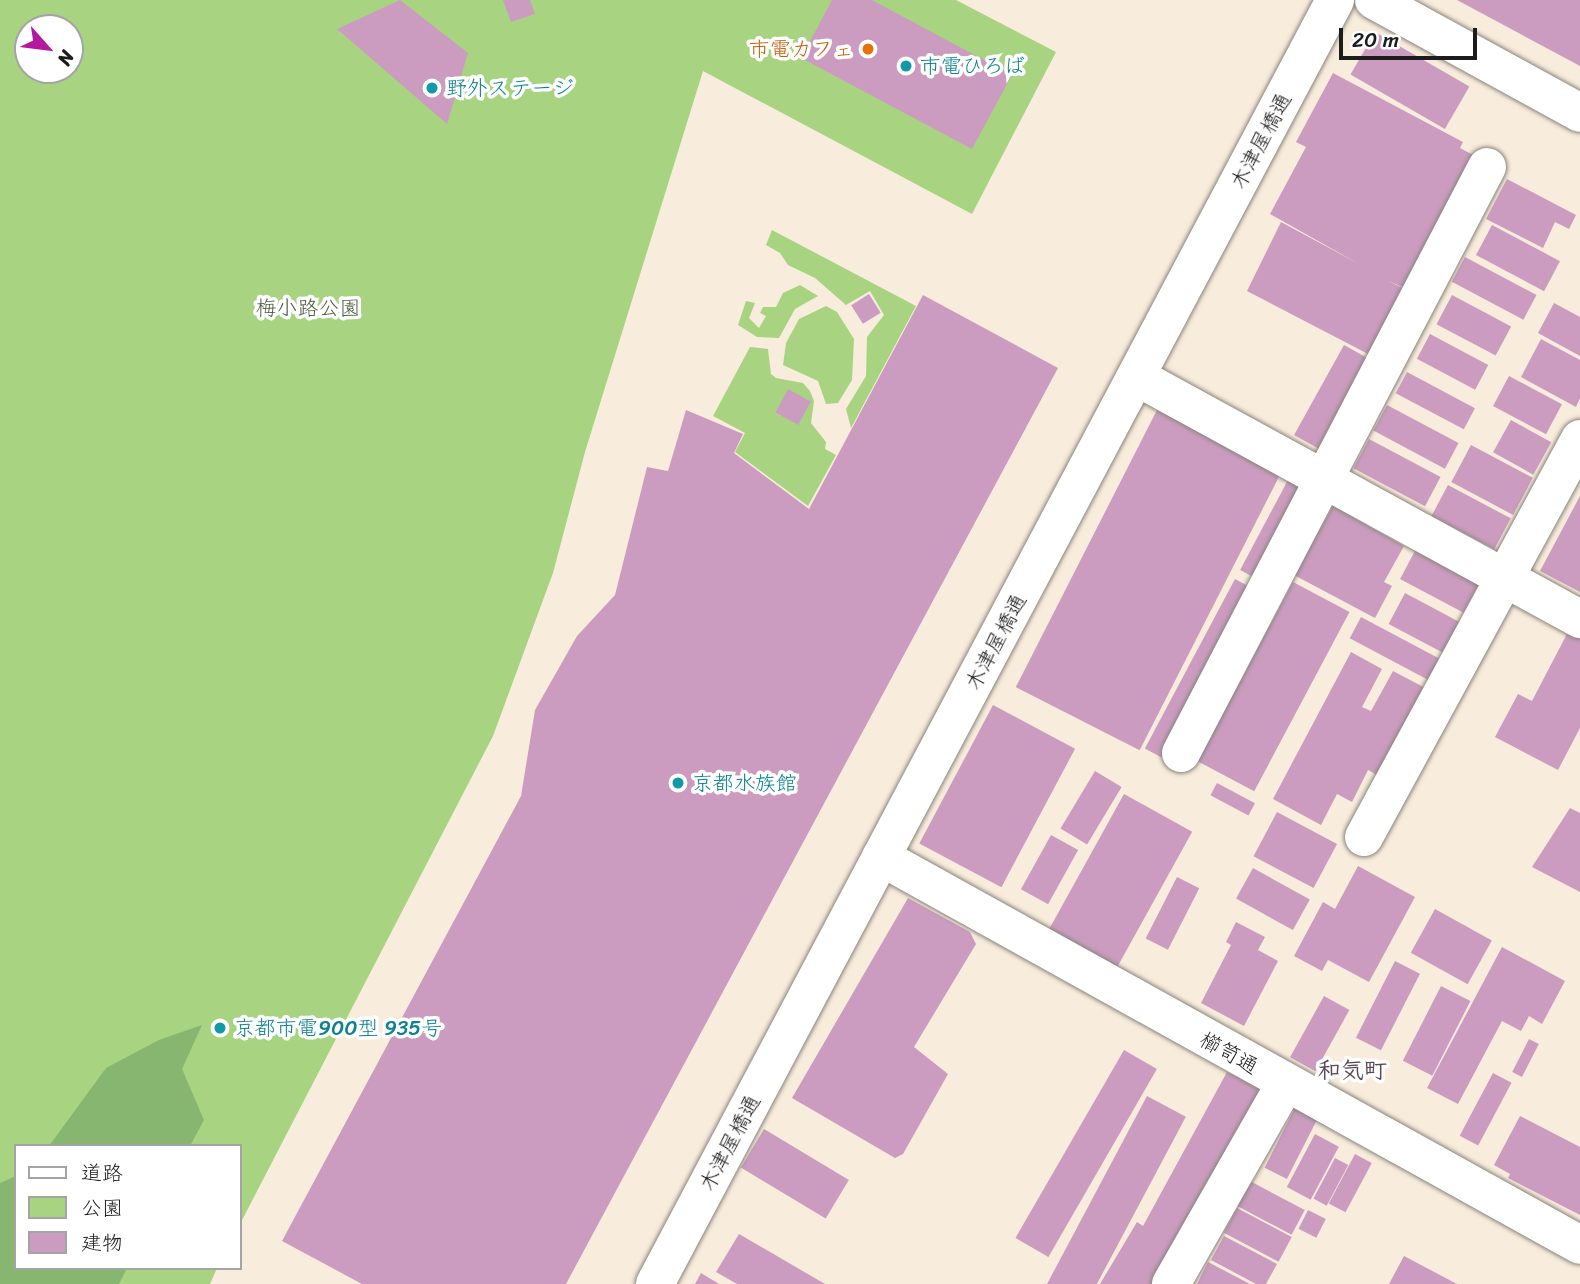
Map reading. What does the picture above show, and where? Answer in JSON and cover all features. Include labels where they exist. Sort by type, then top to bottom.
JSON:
[{"type":"street","name":"木津屋橋通","points":[[655,1284],[1335,0]]},
{"type":"street","points":[[1374,0],[1580,113]]},
{"type":"street","points":[[1181,753],[1328,479],[1487,167]]},
{"type":"street","points":[[1137,377],[1580,619]]},
{"type":"street","points":[[1364,837],[1580,439]]},
{"type":"street","name":"櫛笥通","points":[[881,857],[1284,1084],[1580,1245]]},
{"type":"street","points":[[1171,1284],[1284,1084]]},
{"type":"green space","name":"梅小路公園","points":[[0,0],[956,0],[1056,52],[972,214],[703,71],[585,452],[553,573],[493,736],[242,1220],[242,1144],[14,1144],[14,1270],[216,1270],[210,1284],[0,1284]]},
{"type":"green space","points":[[772,230],[916,306],[851,428],[846,409],[866,376],[867,337],[884,315],[870,291],[846,305],[815,278],[788,265],[780,253],[766,245]]},
{"type":"green space","points":[[800,285],[818,296],[795,309],[779,338],[757,337],[738,325],[746,301],[755,303],[749,318],[759,328],[766,316],[760,313],[763,307],[776,307],[783,293]]},
{"type":"green space","points":[[826,306],[837,312],[854,339],[852,380],[838,403],[826,404],[818,381],[783,365],[786,343],[799,319]]},
{"type":"green space","points":[[750,347],[768,349],[771,374],[776,378],[803,383],[810,391],[814,401],[811,423],[826,442],[825,449],[836,455],[808,506],[735,452],[745,433],[713,416]],"holes":[[[788,390],[810,401],[798,424],[776,413]]]},
{"type":"green space","points":[[202,1025],[182,1069],[204,1120],[191,1144],[50,1144],[106,1068],[159,1040]]},
{"type":"green space","points":[[14,1177],[14,1270],[126,1270],[119,1284],[0,1284],[0,1183]]},
{"type":"building","name":"野外ステージ","points":[[400,0],[468,53],[447,124],[337,29]]},
{"type":"building","points":[[503,0],[530,0],[535,14],[511,22]]},
{"type":"building","name":"市電ひろば","points":[[832,0],[872,0],[1012,75],[972,149],[801,58]]},
{"type":"building","points":[[1457,0],[1580,0],[1580,66]]},
{"type":"building","points":[[1375,32],[1469,86],[1445,129],[1350,74]]},
{"type":"building","points":[[1333,73],[1463,142],[1460,148],[1475,156],[1405,288],[1388,281],[1405,289],[1370,355],[1247,291],[1281,222],[1359,264],[1270,214],[1306,147],[1296,142]]},
{"type":"building","points":[[1507,179],[1576,215],[1569,229],[1555,222],[1543,248],[1486,219]]},
{"type":"building","points":[[1492,225],[1560,261],[1544,291],[1476,255]]},
{"type":"building","points":[[1465,257],[1537,295],[1523,320],[1452,282]]},
{"type":"building","points":[[869,294],[881,313],[863,324],[851,305]]},
{"type":"building","name":"京都水族館","points":[[923,295],[1058,368],[566,1284],[362,1284],[282,1241],[521,796],[535,710],[577,636],[615,595],[647,467],[668,471],[686,410],[743,434],[734,453],[809,509]]},
{"type":"building","points":[[1452,295],[1511,326],[1496,356],[1437,324]]},
{"type":"building","points":[[1554,303],[1580,317],[1580,356],[1538,333]]},
{"type":"building","points":[[1430,334],[1488,365],[1475,390],[1417,359]]},
{"type":"building","points":[[1541,339],[1580,360],[1580,398],[1576,407],[1521,377]]},
{"type":"building","points":[[1344,345],[1375,362],[1325,452],[1294,435]]},
{"type":"building","points":[[1407,372],[1475,408],[1464,429],[1396,393]]},
{"type":"building","points":[[1509,376],[1562,404],[1546,434],[1493,406]]},
{"type":"building","points":[[788,389],[811,401],[798,425],[775,413]]},
{"type":"building","points":[[1387,405],[1459,443],[1445,469],[1373,431]]},
{"type":"building","points":[[1157,410],[1281,473],[1140,750],[1016,687]]},
{"type":"building","points":[[1511,420],[1551,442],[1533,475],[1493,452]]},
{"type":"building","points":[[1369,439],[1441,477],[1425,506],[1354,468]]},
{"type":"building","points":[[1471,445],[1533,478],[1513,515],[1451,482]]},
{"type":"building","points":[[1288,480],[1303,488],[1255,578],[1240,570]]},
{"type":"building","points":[[1448,485],[1511,518],[1494,549],[1432,516]]},
{"type":"building","points":[[1580,496],[1580,592],[1540,571]]},
{"type":"building","points":[[1333,506],[1404,546],[1384,582],[1392,586],[1375,618],[1294,575]]},
{"type":"building","points":[[1416,549],[1480,583],[1464,613],[1400,579]]},
{"type":"building","points":[[1235,579],[1252,588],[1162,757],[1145,749]]},
{"type":"building","points":[[1293,582],[1350,612],[1254,791],[1198,761]]},
{"type":"building","points":[[1405,593],[1464,624],[1448,655],[1389,624]]},
{"type":"building","points":[[1361,617],[1447,663],[1435,684],[1350,638]]},
{"type":"building","points":[[1569,630],[1580,636],[1580,728],[1558,770],[1495,737],[1518,694],[1532,701]]},
{"type":"building","points":[[1351,652],[1382,669],[1362,707],[1371,711],[1393,671],[1433,692],[1386,780],[1368,770],[1352,802],[1337,794],[1321,825],[1273,799]]},
{"type":"building","points":[[993,705],[1075,749],[1001,887],[919,844]]},
{"type":"building","points":[[1095,771],[1122,787],[1087,844],[1060,828]]},
{"type":"building","points":[[1217,783],[1255,803],[1248,816],[1210,795]]},
{"type":"building","points":[[1124,794],[1192,832],[1118,967],[1049,929]]},
{"type":"building","points":[[1570,808],[1580,813],[1580,892],[1532,867]]},
{"type":"building","points":[[1277,812],[1337,844],[1314,888],[1254,856]]},
{"type":"building","points":[[1051,835],[1078,850],[1048,904],[1021,889]]},
{"type":"building","points":[[1358,866],[1415,897],[1369,982],[1328,960],[1322,971],[1294,956],[1323,902],[1335,909]]},
{"type":"building","points":[[1253,868],[1310,900],[1293,930],[1236,899]]},
{"type":"building","points":[[1177,877],[1199,888],[1168,950],[1146,938]]},
{"type":"building","points":[[908,898],[970,932],[976,944],[914,1047],[948,1074],[903,1154],[895,1158],[792,1098]]},
{"type":"building","points":[[1435,909],[1492,941],[1468,984],[1411,953]]},
{"type":"building","points":[[1236,922],[1265,937],[1258,950],[1278,961],[1244,1026],[1201,1003],[1231,945],[1226,942]]},
{"type":"building","points":[[1502,947],[1565,981],[1542,1024],[1529,1016],[1521,1031],[1502,1021],[1458,1104],[1427,1088]]},
{"type":"building","points":[[1395,961],[1420,974],[1381,1050],[1356,1038]]},
{"type":"building","points":[[1441,986],[1470,1001],[1432,1076],[1403,1061]]},
{"type":"building","points":[[1324,996],[1349,1010],[1315,1071],[1290,1057]]},
{"type":"building","points":[[1529,1039],[1539,1044],[1522,1077],[1512,1072]]},
{"type":"building","points":[[1124,1050],[1157,1069],[1048,1257],[1016,1238]]},
{"type":"building","points":[[1227,1072],[1262,1090],[1159,1284],[1100,1284],[1137,1222],[1143,1226]]},
{"type":"building","points":[[1493,1073],[1512,1083],[1478,1146],[1460,1136]]},
{"type":"building","points":[[1147,1096],[1186,1117],[1097,1284],[1047,1284]]},
{"type":"building","points":[[1295,1108],[1317,1119],[1287,1179],[1265,1168]]},
{"type":"building","points":[[1520,1116],[1580,1147],[1580,1215],[1508,1178],[1510,1174],[1494,1165]]},
{"type":"building","points":[[764,1129],[849,1180],[826,1219],[741,1168]]},
{"type":"building","points":[[1315,1134],[1339,1147],[1311,1200],[1287,1187]]},
{"type":"building","points":[[1355,1154],[1372,1163],[1345,1212],[1329,1203]]},
{"type":"building","points":[[1335,1158],[1348,1165],[1327,1206],[1313,1199]]},
{"type":"building","points":[[1250,1181],[1305,1210],[1292,1235],[1237,1206]]},
{"type":"building","points":[[1237,1208],[1292,1237],[1279,1262],[1224,1233]]},
{"type":"building","points":[[1308,1210],[1326,1219],[1316,1238],[1298,1229]]},
{"type":"building","points":[[739,1234],[825,1284],[737,1284],[716,1272]]},
{"type":"building","points":[[1224,1236],[1277,1264],[1266,1284],[1256,1284],[1211,1260]]},
{"type":"building","points":[[1404,1256],[1457,1284],[1389,1284]]},
{"type":"building","points":[[1208,1262],[1250,1284],[1197,1284]]},
{"type":"building","points":[[701,1273],[719,1284],[695,1284]]},
{"type":"place","name":"市電カフェ","points":[[868,49]]},
{"type":"place","name":"市電ひろば","points":[[906,66]]},
{"type":"place","name":"野外ステージ","points":[[432,88]]},
{"type":"place","name":"京都水族館","points":[[678,783]]},
{"type":"place","name":"京都市電900型 935号","points":[[220,1028]]},
{"type":"district","name":"和気町","points":[[1352,1071]]}]
